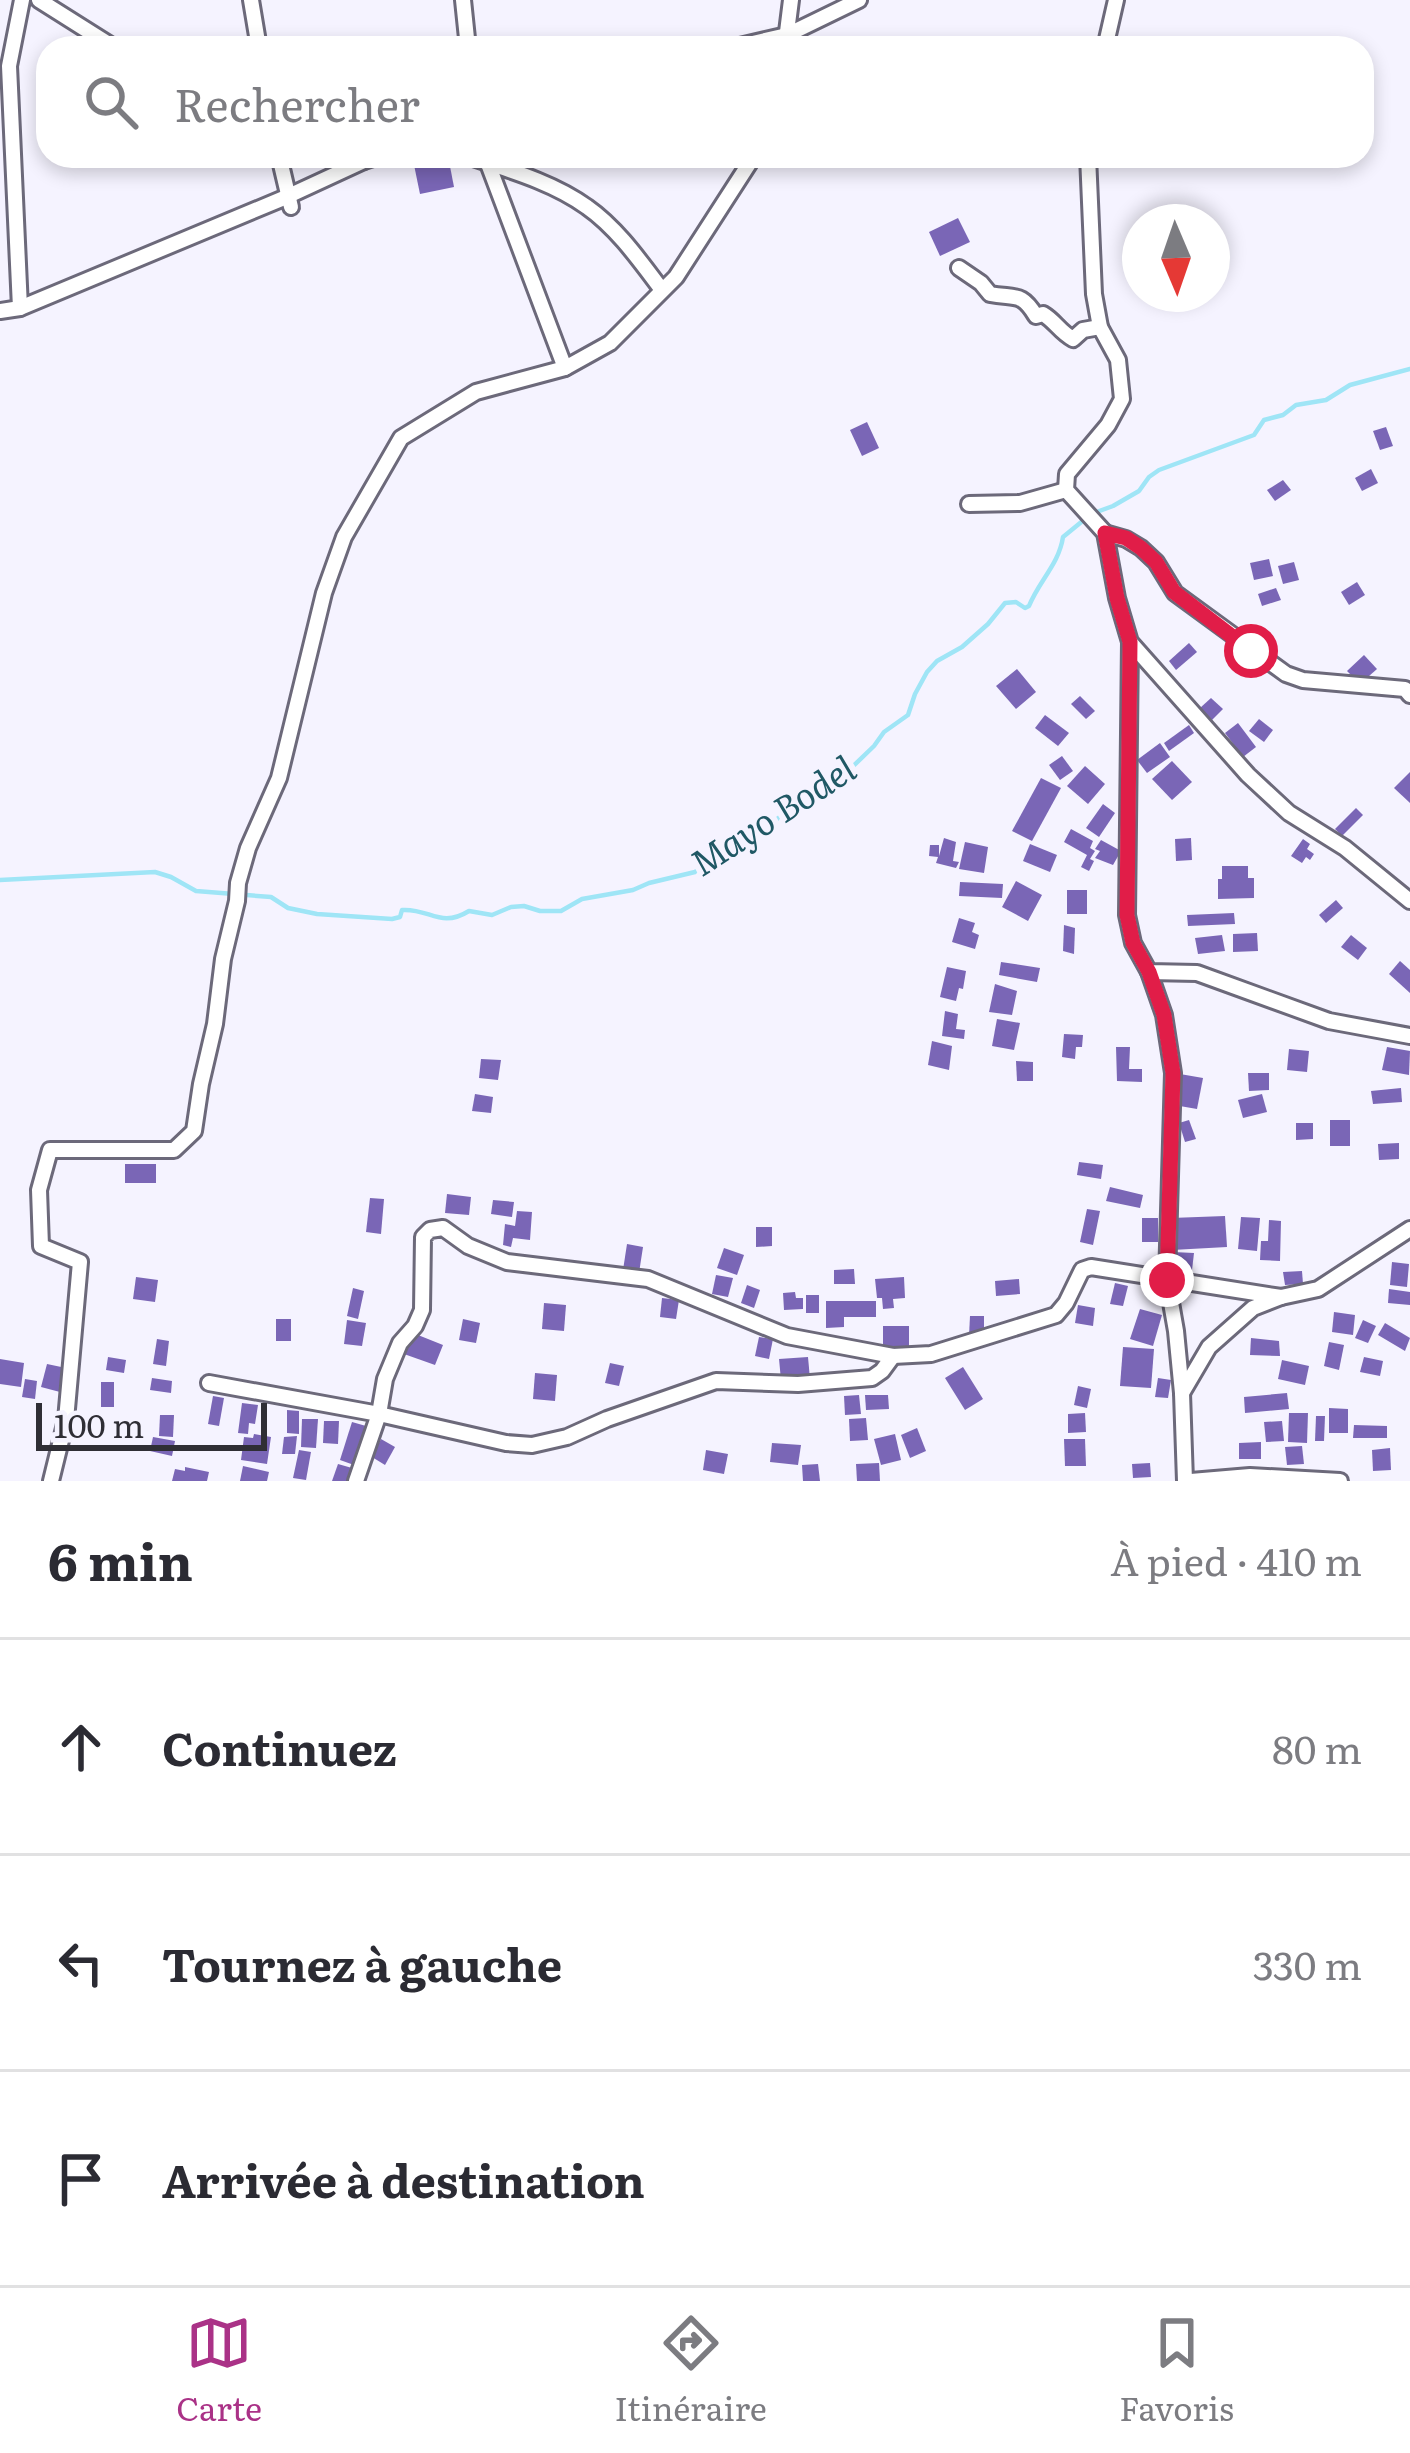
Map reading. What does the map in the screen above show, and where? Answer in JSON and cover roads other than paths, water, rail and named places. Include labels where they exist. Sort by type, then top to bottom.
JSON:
[{"type":"street","points":[[20,308],[9,66],[22,0]]},
{"type":"street","points":[[39,0],[97,36]]},
{"type":"street","points":[[251,0],[257,36]]},
{"type":"street","points":[[463,0],[467,36]]},
{"type":"street","points":[[787,36],[791,0]]},
{"type":"street","points":[[795,36],[859,0]]},
{"type":"street","points":[[1108,36],[1116,0]]},
{"type":"street","points":[[282,168],[289,202]]},
{"type":"street","points":[[0,311],[20,308],[289,202],[355,168]]},
{"type":"street","points":[[489,168],[565,368]]},
{"type":"street","points":[[506,168],[587,206],[618,235],[662,290]]},
{"type":"street","points":[[51,1481],[66,1420],[80,1262],[41,1246],[39,1190],[50,1150],[174,1150],[194,1131],[238,883],[279,778],[324,592],[344,537],[401,439],[476,392],[565,368],[610,343],[676,277],[746,168]]},
{"type":"street","points":[[1089,168],[1094,294],[1100,327],[1118,359],[1122,400],[1108,425],[1066,475],[1066,490],[1105,533],[1130,642],[1127,915],[1133,943],[1164,1015],[1173,1073],[1167,1280],[1176,1331],[1188,1481],[1250,1476],[1340,1481]]},
{"type":"street","points":[[959,268],[990,294],[1018,296],[1028,302],[1036,316],[1053,320],[1073,339],[1084,330],[1100,327]]},
{"type":"street","points":[[969,504],[1020,503],[1066,490]]},
{"type":"street","points":[[1105,533],[1141,548],[1156,562],[1174,592],[1286,674],[1408,691]]},
{"type":"street","points":[[1130,642],[1288,813],[1345,848],[1410,902]]},
{"type":"street","points":[[1149,972],[1198,973],[1329,1021],[1410,1036]]},
{"type":"street","points":[[356,1481],[379,1414],[385,1379],[400,1343],[422,1310],[423,1238],[430,1230],[443,1228],[468,1246],[507,1262],[649,1279],[788,1336],[893,1356],[931,1354],[1056,1315],[1082,1270],[1106,1268],[1281,1297]]},
{"type":"street","points":[[1182,1393],[1209,1347],[1252,1308],[1318,1289],[1410,1229]]},
{"type":"street","points":[[209,1383],[532,1445],[716,1382],[798,1384],[872,1378],[893,1356]]},
{"type":"waterway","name":"Mayo Bodel","points":[[1094,513],[1139,491],[1159,470],[1254,435],[1264,420],[1296,405],[1326,400],[1350,385],[1410,369]]},
{"type":"waterway","name":"Mayo Bodel","points":[[0,880],[155,872],[196,891],[271,897],[288,908],[317,914],[392,919],[400,917],[402,910],[442,918],[469,911],[492,915],[524,906],[561,911],[582,899],[695,872],[727,857],[846,773],[884,732],[908,715],[915,694],[937,661],[962,647],[1005,603],[1029,606],[1063,537],[1085,519]]}]
